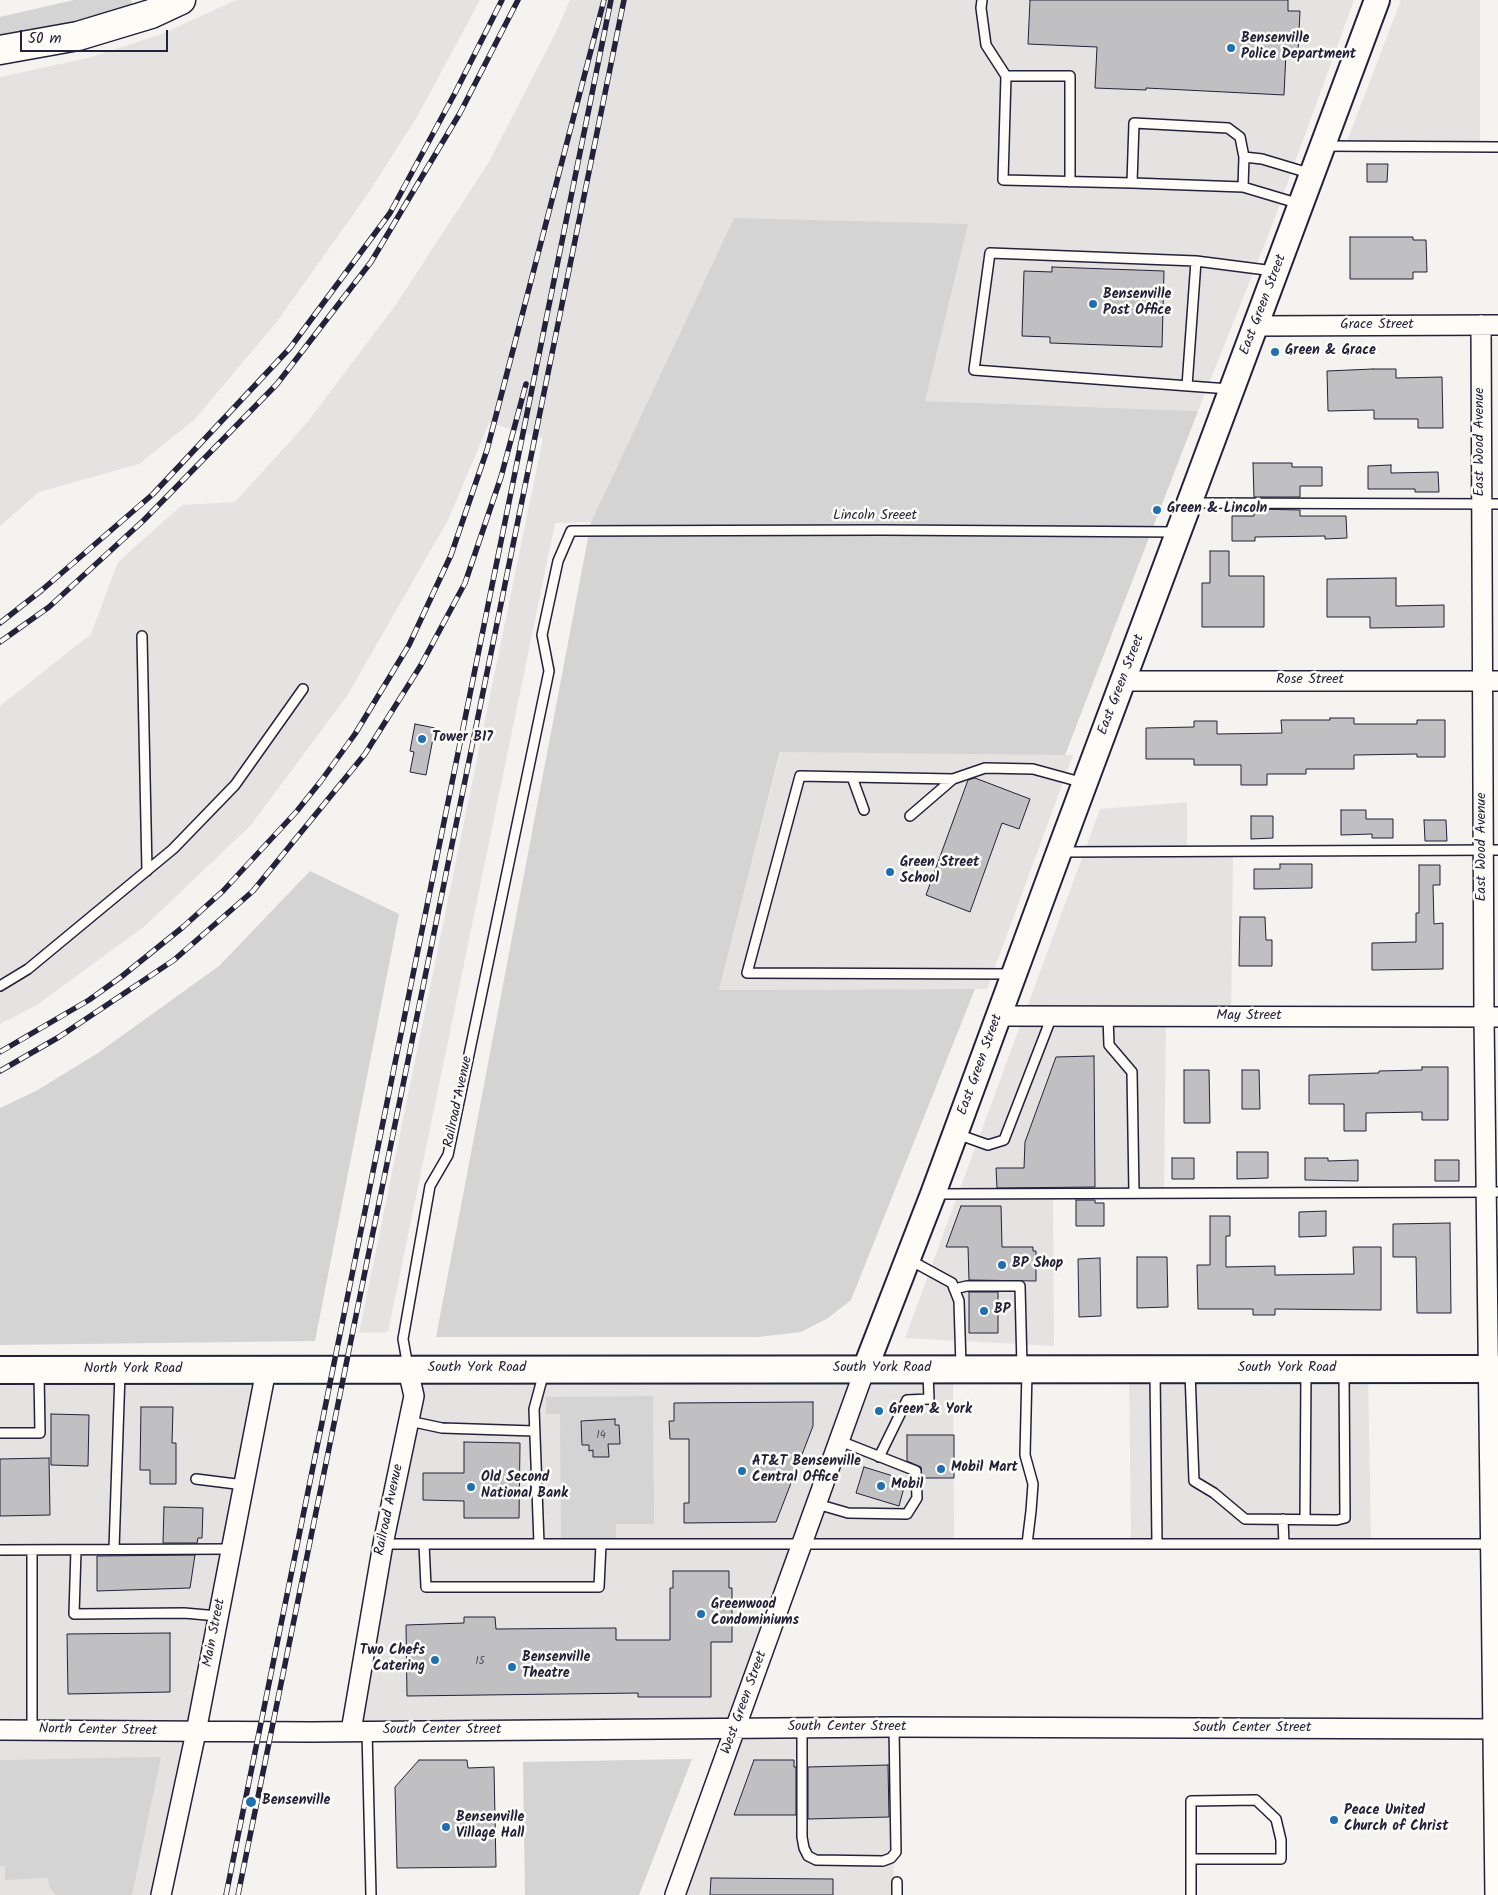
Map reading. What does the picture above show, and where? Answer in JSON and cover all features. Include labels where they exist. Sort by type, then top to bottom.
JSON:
[{"type":"main road","points":[[0,50],[78,36],[151,14],[181,0]]},
{"type":"main road","name":"South York Road","points":[[266,1370],[1494,1369]]},
{"type":"main road","name":"North York Road","points":[[0,1370],[266,1370]]},
{"type":"street","name":"East Green Street","points":[[865,1369],[956,1134],[1059,852],[1377,0]]},
{"type":"street","name":"Grace Street","points":[[1256,326],[1489,325]]},
{"type":"street","name":"East Wood Avenue","points":[[1489,325],[1495,1895]]},
{"type":"street","name":"Rose Street","points":[[1123,681],[1490,681]]},
{"type":"street","name":"May Street","points":[[999,1016],[1491,1017]]},
{"type":"street","name":"West Green Street","points":[[675,1895],[865,1369]]},
{"type":"street","name":"Main Street","points":[[161,1895],[196,1732],[266,1370]]},
{"type":"street","name":"Railroad Avenue","points":[[359,1732],[383,1544],[414,1396],[408,1370]]},
{"type":"street","name":"South Center Street","points":[[196,1732],[894,1727],[1495,1730]]},
{"type":"street","name":"North Center Street","points":[[0,1730],[196,1732]]},
{"type":"lane","points":[[982,0],[986,45],[1006,76],[1003,180],[1243,187],[1302,204]]},
{"type":"lane","points":[[1006,76],[1070,76],[1070,182]]},
{"type":"lane","points":[[1132,184],[1134,123],[1228,128],[1240,137],[1244,156],[1243,187]]},
{"type":"lane","points":[[1323,146],[1498,147]]},
{"type":"lane","points":[[1244,156],[1262,159],[1313,174]]},
{"type":"lane","points":[[1232,389],[974,370],[990,253],[1196,261],[1277,271]]},
{"type":"lane","points":[[1187,386],[1196,261]]},
{"type":"lane","points":[[1189,503],[1490,504]]},
{"type":"lane","name":"Lincoln Sreeet","points":[[571,531],[881,530],[1179,532]]},
{"type":"lane","name":"Railroad Avenue","points":[[408,1370],[403,1340],[430,1186],[448,1155],[549,671],[542,635],[558,560],[571,531]]},
{"type":"lane","points":[[142,636],[147,871]]},
{"type":"lane","points":[[0,986],[28,969],[173,849],[235,785],[303,689]]},
{"type":"lane","points":[[1015,974],[747,973],[800,776],[953,779],[985,768],[1033,769],[1085,783]]},
{"type":"lane","points":[[852,777],[864,810]]},
{"type":"lane","points":[[910,816],[953,779]]},
{"type":"lane","points":[[1059,852],[1491,850]]},
{"type":"lane","points":[[956,1134],[988,1145],[1004,1140],[1052,1016]]},
{"type":"lane","points":[[1108,1016],[1109,1045],[1132,1072],[1134,1193]]},
{"type":"lane","points":[[933,1194],[1493,1192]]},
{"type":"lane","points":[[908,1259],[952,1283],[959,1302],[961,1369]]},
{"type":"lane","points":[[954,1289],[967,1286],[1020,1286],[1025,1369],[1025,1455],[1033,1484],[1032,1511],[1026,1544]]},
{"type":"lane","points":[[539,1544],[534,1409],[544,1369]]},
{"type":"lane","points":[[879,1457],[907,1400],[929,1399],[928,1369]]},
{"type":"lane","points":[[1155,1369],[1157,1544]]},
{"type":"lane","points":[[1190,1369],[1194,1481],[1214,1494],[1245,1519],[1337,1520],[1345,1518],[1344,1369]]},
{"type":"lane","points":[[1305,1519],[1306,1369]]},
{"type":"lane","points":[[0,1433],[40,1433],[39,1370]]},
{"type":"lane","points":[[114,1549],[120,1370]]},
{"type":"lane","points":[[408,1421],[442,1428],[534,1431]]},
{"type":"lane","points":[[817,1504],[848,1513],[908,1514],[917,1498],[916,1471],[840,1441]]},
{"type":"lane","points":[[196,1479],[244,1485]]},
{"type":"lane","points":[[1283,1519],[1284,1544]]},
{"type":"lane","points":[[383,1544],[1495,1544]]},
{"type":"lane","points":[[424,1544],[426,1587],[599,1587],[601,1544]]},
{"type":"lane","points":[[0,1550],[231,1548]]},
{"type":"lane","points":[[32,1550],[32,1730]]},
{"type":"lane","points":[[76,1550],[74,1614],[184,1613],[218,1616]]},
{"type":"lane","points":[[802,1728],[802,1837],[808,1856],[816,1860],[883,1861],[891,1858],[896,1852],[894,1727]]},
{"type":"lane","points":[[359,1732],[371,1895]]},
{"type":"lane","points":[[1190,1859],[1281,1859],[1281,1840],[1276,1819],[1256,1800],[1190,1801],[1190,1859],[1190,1895]]},
{"type":"lane","points":[[897,1882],[897,1895]]},
{"type":"shaded area","points":[[74,0],[131,0],[132,4],[63,26],[0,35],[0,17]]},
{"type":"shaded area","points":[[236,0],[480,0],[417,117],[367,195],[276,323],[194,420],[139,464],[39,492],[0,526],[0,77],[88,58],[162,34]]},
{"type":"shaded area","points":[[570,0],[1354,0],[1271,228],[1198,411],[925,401],[734,218],[591,522],[555,523],[388,1332],[359,1333],[543,438],[489,423],[448,520],[347,696],[251,825],[146,925],[37,1005],[0,1024],[0,706],[91,634],[118,562],[182,505],[235,502],[306,424],[397,303],[489,162],[557,30]]},
{"type":"shaded area","points":[[1401,0],[1480,0],[1480,150],[1344,149]]},
{"type":"shaded area","points":[[734,218],[968,224],[925,401],[1198,411],[1065,755],[780,752],[719,990],[975,989],[851,1300],[828,1318],[801,1332],[758,1337],[436,1337],[591,522]]},
{"type":"shaded area","name":"Green Street School","points":[[781,751],[1073,755],[987,989],[719,990]]},
{"type":"shaded area","points":[[1187,802],[1187,854],[1233,854],[1231,1020],[1166,1019],[1164,1196],[1053,1197],[1054,1346],[905,1338],[1100,809]]},
{"type":"shaded area","points":[[310,871],[399,914],[315,1341],[0,1345],[0,1108],[36,1091],[98,1053],[219,966]]},
{"type":"shaded area","points":[[262,1373],[156,1895],[0,1895],[0,1375]]},
{"type":"shaded area","points":[[868,1373],[953,1374],[954,1540],[807,1541]]},
{"type":"shaded area","points":[[1129,1373],[1368,1373],[1371,1540],[1131,1540]]},
{"type":"shaded area","points":[[424,1375],[858,1375],[732,1723],[349,1727]]},
{"type":"shaded area","points":[[653,1396],[654,1524],[616,1524],[616,1539],[561,1539],[560,1414],[546,1414],[546,1397]],"holes":[[[582,1419],[615,1419],[615,1425],[619,1425],[620,1444],[608,1444],[608,1457],[593,1457],[593,1450],[589,1450],[589,1445],[582,1445],[580,1422]]]},
{"type":"shaded area","points":[[891,1730],[894,1895],[679,1895],[739,1732]]},
{"type":"shaded area","points":[[161,1757],[132,1895],[56,1895],[49,1887],[48,1878],[5,1880],[5,1866],[0,1866],[0,1760]]},
{"type":"shaded area","points":[[692,1759],[639,1895],[525,1895],[523,1762]]},
{"type":"building","name":"Bensenville Police Department","points":[[1030,0],[1288,0],[1288,11],[1300,11],[1298,52],[1286,52],[1284,95],[1146,88],[1146,90],[1095,88],[1097,47],[1028,44]]},
{"type":"building","points":[[1367,164],[1388,164],[1387,182],[1367,182]]},
{"type":"building","points":[[1350,237],[1413,237],[1413,240],[1426,240],[1427,272],[1413,272],[1413,279],[1350,279]]},
{"type":"building","name":"Bensenville Post Office","points":[[1052,267],[1164,271],[1162,347],[1050,343],[1050,337],[1022,336],[1024,271],[1052,272]]},
{"type":"building","points":[[1396,369],[1396,378],[1442,377],[1443,428],[1418,428],[1418,419],[1374,419],[1374,410],[1328,411],[1327,371]]},
{"type":"building","points":[[1253,463],[1292,463],[1292,467],[1322,467],[1322,486],[1300,486],[1300,497],[1254,497]]},
{"type":"building","points":[[1391,465],[1391,473],[1438,472],[1439,492],[1415,492],[1415,489],[1368,489],[1368,466]]},
{"type":"building","points":[[1254,509],[1300,510],[1300,516],[1346,516],[1347,538],[1325,539],[1325,536],[1255,537],[1255,541],[1232,541],[1232,516],[1254,516]]},
{"type":"building","points":[[1210,551],[1229,551],[1229,576],[1264,576],[1264,627],[1202,627],[1202,583],[1210,583]]},
{"type":"building","points":[[1396,578],[1396,606],[1444,605],[1444,627],[1370,628],[1370,617],[1327,617],[1327,579]]},
{"type":"building","points":[[1330,718],[1354,718],[1354,724],[1417,724],[1417,720],[1445,720],[1445,757],[1417,757],[1417,754],[1354,755],[1354,769],[1306,769],[1306,774],[1267,774],[1267,785],[1241,785],[1241,765],[1194,765],[1194,759],[1146,759],[1146,728],[1194,727],[1194,721],[1217,721],[1217,734],[1282,733],[1281,720],[1330,720]]},
{"type":"building","name":"Tower B17","points":[[415,724],[435,728],[426,775],[410,772],[414,752],[410,751]]},
{"type":"building","points":[[975,778],[1030,799],[1019,829],[1002,823],[970,912],[926,895],[968,780]]},
{"type":"building","points":[[1341,810],[1366,810],[1366,819],[1393,819],[1393,838],[1372,838],[1372,834],[1341,835]]},
{"type":"building","points":[[1251,816],[1273,816],[1273,838],[1251,839]]},
{"type":"building","points":[[1424,820],[1446,820],[1447,841],[1425,841]]},
{"type":"building","points":[[1280,864],[1312,864],[1312,888],[1254,889],[1254,869],[1280,869]]},
{"type":"building","points":[[1419,865],[1440,865],[1440,885],[1433,885],[1434,924],[1443,923],[1443,969],[1372,970],[1372,943],[1416,942],[1416,913],[1419,913]]},
{"type":"building","points":[[1240,917],[1265,917],[1266,940],[1272,940],[1272,966],[1239,966]]},
{"type":"building","points":[[1094,1056],[1095,1187],[997,1188],[996,1168],[1024,1168],[1025,1142],[1056,1057]]},
{"type":"building","points":[[1422,1067],[1448,1067],[1448,1120],[1422,1120],[1422,1112],[1366,1113],[1366,1131],[1344,1131],[1344,1104],[1309,1104],[1309,1075],[1422,1070]]},
{"type":"building","points":[[1184,1070],[1209,1070],[1210,1123],[1184,1123]]},
{"type":"building","points":[[1242,1070],[1259,1070],[1260,1109],[1242,1109]]},
{"type":"building","points":[[1237,1152],[1268,1152],[1268,1178],[1237,1179]]},
{"type":"building","points":[[1172,1158],[1194,1158],[1194,1179],[1172,1179]]},
{"type":"building","points":[[1305,1158],[1328,1158],[1328,1161],[1358,1160],[1358,1181],[1305,1180]]},
{"type":"building","points":[[1435,1160],[1459,1160],[1459,1181],[1435,1181]]},
{"type":"building","points":[[1076,1200],[1095,1200],[1095,1203],[1104,1203],[1104,1226],[1076,1226]]},
{"type":"building","points":[[961,1206],[1001,1206],[1002,1247],[1033,1247],[1033,1251],[1036,1251],[1036,1281],[969,1280],[968,1247],[946,1247]]},
{"type":"building","points":[[1326,1211],[1326,1236],[1299,1237],[1299,1212]]},
{"type":"building","points":[[1210,1216],[1230,1216],[1230,1236],[1226,1236],[1226,1267],[1275,1266],[1275,1275],[1354,1274],[1353,1247],[1381,1247],[1381,1310],[1275,1309],[1275,1315],[1253,1315],[1253,1309],[1198,1309],[1197,1265],[1210,1265]]},
{"type":"building","points":[[1450,1223],[1451,1313],[1417,1313],[1416,1257],[1393,1257],[1393,1224]]},
{"type":"building","points":[[1137,1257],[1167,1257],[1168,1307],[1137,1308]]},
{"type":"building","points":[[1100,1258],[1101,1316],[1079,1317],[1078,1259]]},
{"type":"building","name":"BP","points":[[969,1292],[998,1292],[998,1333],[969,1333]]},
{"type":"building","name":"AT&T Bensenville Central Office","points":[[813,1402],[813,1426],[776,1522],[684,1523],[684,1503],[689,1503],[689,1439],[670,1439],[669,1421],[674,1421],[674,1403]]},
{"type":"building","points":[[141,1407],[173,1407],[172,1443],[176,1443],[176,1484],[150,1484],[150,1470],[140,1470]]},
{"type":"building","points":[[51,1414],[89,1415],[88,1466],[51,1465]]},
{"type":"building","points":[[615,1419],[615,1425],[619,1425],[620,1444],[608,1444],[609,1457],[593,1457],[593,1450],[589,1451],[589,1445],[582,1445],[581,1421]]},
{"type":"building","name":"Mobil Mart","points":[[907,1435],[954,1435],[954,1478],[922,1478],[921,1467],[907,1461]]},
{"type":"building","name":"Old Second National Bank","points":[[464,1442],[520,1443],[519,1518],[464,1518],[464,1501],[423,1500],[423,1473],[464,1473]]},
{"type":"building","points":[[49,1458],[50,1515],[0,1516],[0,1459]]},
{"type":"building","name":"Mobil","points":[[864,1467],[906,1480],[899,1506],[856,1493]]},
{"type":"building","points":[[164,1507],[203,1508],[202,1538],[198,1538],[197,1543],[163,1543]]},
{"type":"building","points":[[195,1555],[190,1588],[97,1591],[97,1556]]},
{"type":"building","points":[[673,1571],[729,1571],[729,1588],[732,1588],[732,1642],[711,1642],[711,1697],[638,1697],[638,1693],[407,1696],[406,1625],[464,1623],[464,1617],[495,1617],[496,1629],[616,1628],[616,1640],[670,1640],[670,1588],[673,1588]]},
{"type":"building","points":[[170,1633],[170,1692],[68,1694],[67,1634]]},
{"type":"building","name":"Bensenville Village Hall","points":[[419,1760],[467,1760],[468,1768],[494,1767],[496,1867],[397,1868],[395,1787]]},
{"type":"building","points":[[754,1760],[794,1760],[794,1767],[796,1767],[796,1815],[734,1815]]},
{"type":"building","points":[[888,1765],[889,1817],[808,1819],[808,1767]]},
{"type":"building","points":[[711,1878],[833,1879],[833,1895],[710,1895]]},
{"type":"railway","points":[[0,623],[42,590],[153,494],[290,348],[390,213],[455,93],[502,0]]},
{"type":"railway","points":[[0,642],[49,607],[144,520],[277,384],[371,262],[460,113],[518,0]]},
{"type":"railway","points":[[0,1052],[89,1000],[121,977],[183,927],[223,891],[297,811],[321,781],[355,734],[409,645],[451,555],[487,450],[604,0]]},
{"type":"railway","points":[[226,1895],[611,0]]},
{"type":"railway","points":[[238,1895],[624,0]]},
{"type":"railway","points":[[0,1071],[59,1037],[174,960],[253,891],[365,754],[421,665],[465,583],[501,477],[526,384]]},
{"type":"place","name":"Bensenville Police Department","points":[[1231,48]]},
{"type":"place","name":"Bensenville Post Office","points":[[1093,304]]},
{"type":"place","name":"Green & Grace","points":[[1275,352]]},
{"type":"place","name":"Green & Lincoln","points":[[1157,510]]},
{"type":"place","name":"Tower B17","points":[[422,739]]},
{"type":"place","name":"Green Street School","points":[[890,872]]},
{"type":"place","name":"BP Shop","points":[[1002,1265]]},
{"type":"place","name":"BP","points":[[984,1311]]},
{"type":"place","name":"Green & York","points":[[879,1411]]},
{"type":"place","name":"Mobil Mart","points":[[941,1469]]},
{"type":"place","name":"AT&T Bensenville Central Office","points":[[742,1471]]},
{"type":"place","name":"Mobil","points":[[881,1486]]},
{"type":"place","name":"Old Second National Bank","points":[[471,1487]]},
{"type":"place","name":"Greenwood Condominiums","points":[[701,1614]]},
{"type":"place","name":"Two Chefs Catering","points":[[435,1660]]},
{"type":"place","name":"Bensenville Theatre","points":[[512,1667]]},
{"type":"place","name":"Bensenville","points":[[251,1802]]},
{"type":"place","name":"Peace United Church of Christ","points":[[1334,1820]]},
{"type":"place","name":"Bensenville Village Hall","points":[[446,1827]]}]
